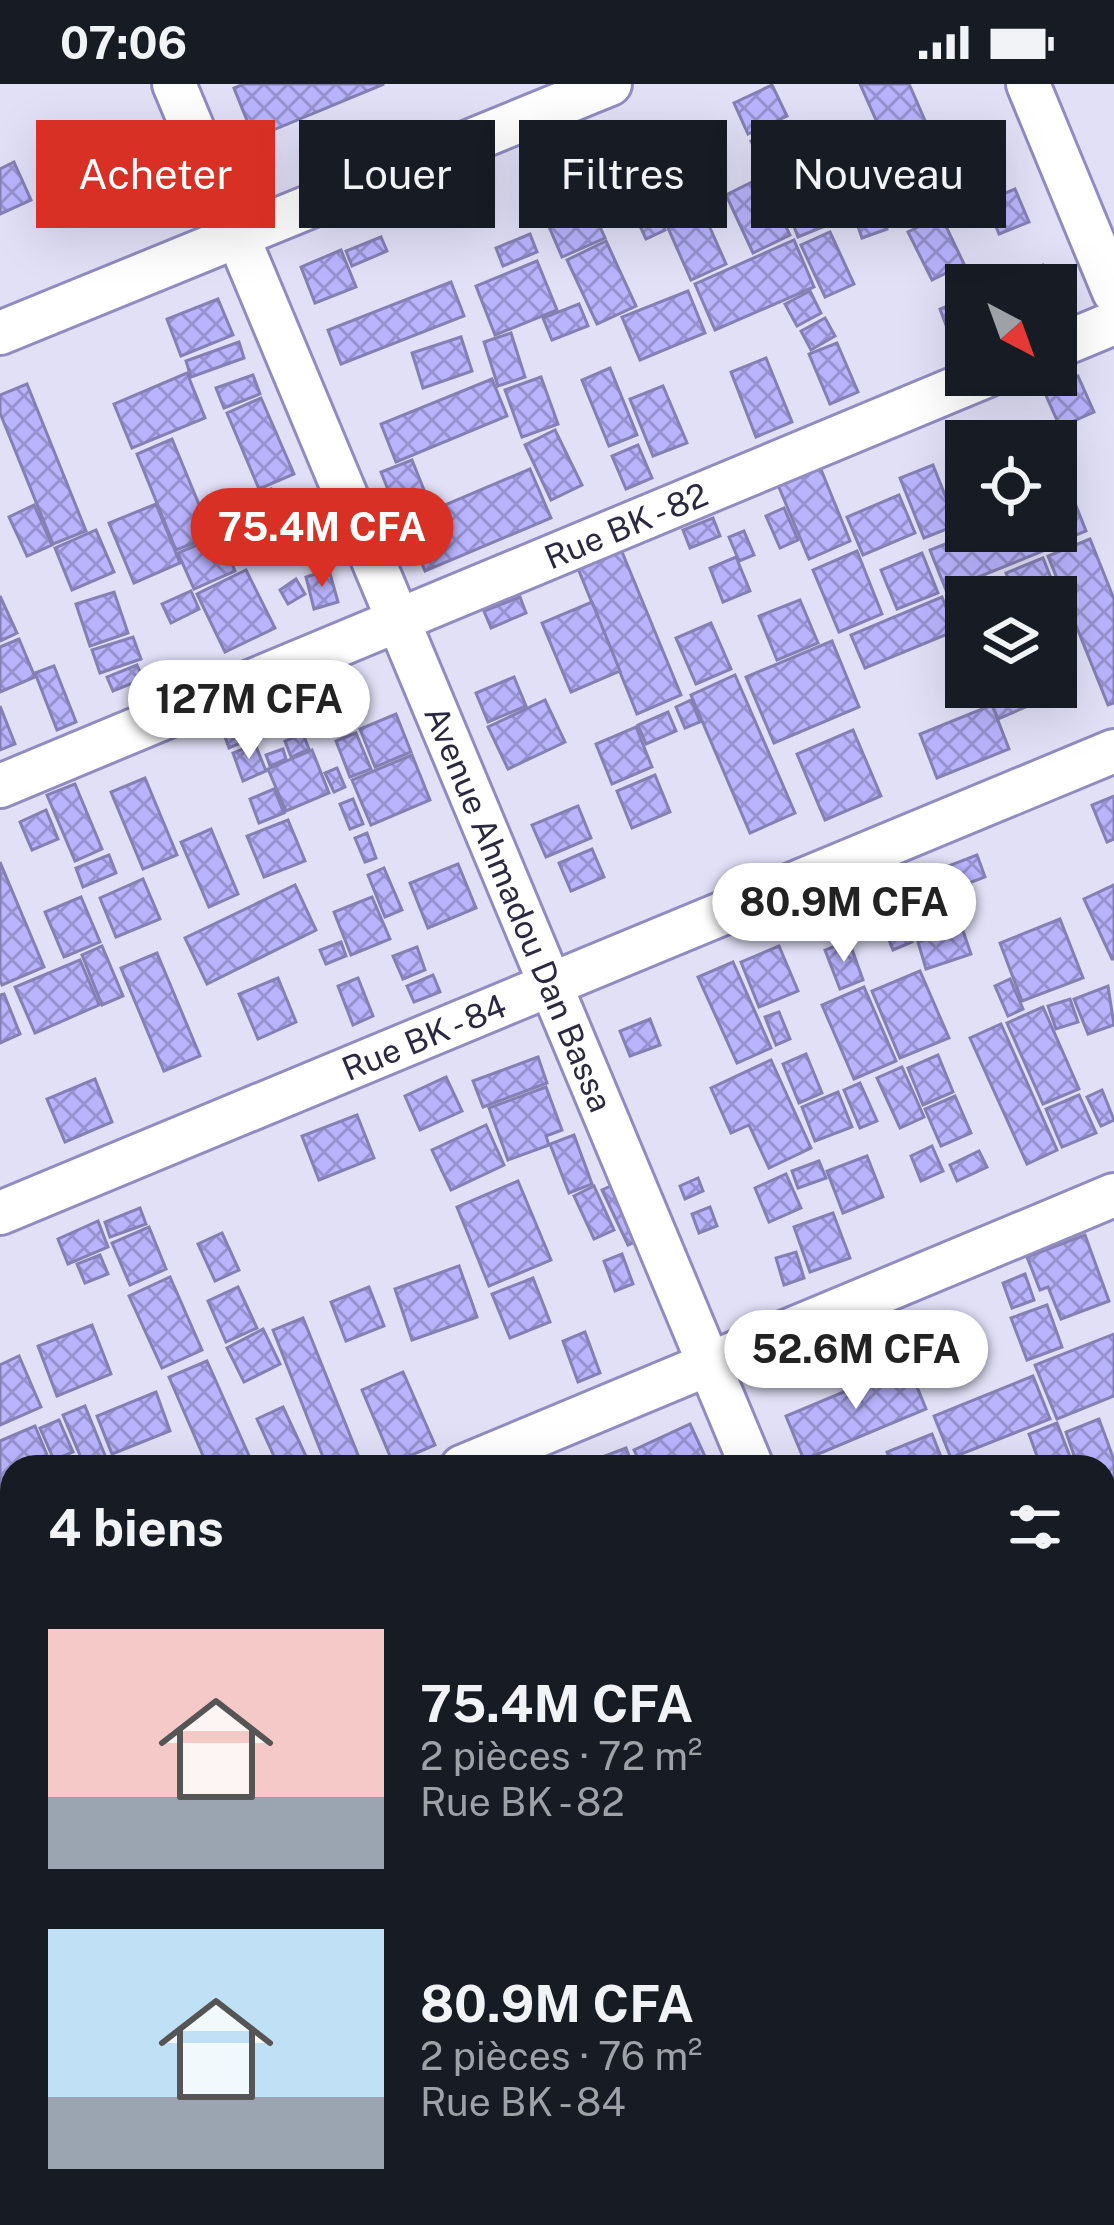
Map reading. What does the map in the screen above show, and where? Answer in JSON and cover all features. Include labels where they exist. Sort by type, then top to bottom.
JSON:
[{"type":"street","name":"Avenue Ahmadou Dan Bassa","points":[[174,84],[747,1455]]},
{"type":"street","points":[[0,333],[610,84]]},
{"type":"street","points":[[1028,84],[1114,292]]},
{"type":"street","points":[[1077,338],[1114,323]]},
{"type":"street","name":"Rue BK - 82","points":[[0,786],[945,393]]},
{"type":"street","name":"Rue BK - 84","points":[[0,1213],[1114,751]]},
{"type":"street","points":[[490,1455],[1114,1195]]},
{"type":"building","points":[[244,84],[384,84],[275,129],[275,120],[247,120],[234,88]]},
{"type":"building","points":[[860,84],[909,84],[925,120],[876,120]]},
{"type":"building","points":[[772,85],[787,116],[751,120],[748,134],[734,103]]},
{"type":"building","points":[[14,162],[31,200],[0,214],[0,169]]},
{"type":"building","points":[[751,182],[751,228],[787,228],[790,235],[753,253],[727,194]]},
{"type":"building","points":[[1015,189],[1029,222],[999,234],[997,228],[1006,228],[1006,193]]},
{"type":"building","points":[[550,228],[601,228],[605,238],[562,257]]},
{"type":"building","points":[[641,228],[664,228],[665,230],[646,239]]},
{"type":"building","points":[[668,228],[710,228],[726,264],[691,280]]},
{"type":"building","points":[[795,228],[820,228],[798,237]]},
{"type":"building","points":[[858,228],[887,228],[887,229],[862,238]]},
{"type":"building","points":[[947,228],[964,264],[945,264],[945,274],[932,280],[908,232]]},
{"type":"building","points":[[830,232],[854,284],[825,297],[801,245]]},
{"type":"building","points":[[530,234],[537,252],[503,266],[496,248]]},
{"type":"building","points":[[381,237],[387,251],[352,266],[346,251]]},
{"type":"building","points":[[794,240],[814,287],[715,330],[695,284]]},
{"type":"building","points":[[606,241],[636,306],[597,324],[567,260]]},
{"type":"building","points":[[341,250],[356,287],[315,303],[301,267]]},
{"type":"building","points":[[537,261],[557,310],[495,335],[476,286]]},
{"type":"building","points":[[451,282],[464,316],[341,364],[328,330]]},
{"type":"building","points":[[688,291],[705,333],[640,360],[622,317]]},
{"type":"building","points":[[810,291],[821,313],[797,326],[785,304]]},
{"type":"building","points":[[218,299],[233,335],[181,356],[167,319]]},
{"type":"building","points":[[579,304],[588,326],[552,340],[543,318]]},
{"type":"building","points":[[825,318],[835,336],[811,350],[801,331]]},
{"type":"building","points":[[511,333],[525,377],[498,386],[484,342]]},
{"type":"building","points":[[461,337],[472,371],[423,388],[412,353]]},
{"type":"building","points":[[239,342],[244,358],[191,377],[186,361]]},
{"type":"building","points":[[837,343],[858,392],[830,404],[809,354]]},
{"type":"building","points":[[766,358],[792,422],[756,437],[731,372]]},
{"type":"building","points":[[610,368],[637,435],[609,446],[582,380]]},
{"type":"building","points":[[187,373],[205,418],[132,448],[114,404]]},
{"type":"building","points":[[253,375],[260,394],[224,408],[216,388]]},
{"type":"building","points":[[1077,376],[1094,412],[1076,420],[1057,420],[1046,396],[1077,396]]},
{"type":"building","points":[[541,377],[558,424],[522,437],[505,390]]},
{"type":"building","points":[[492,379],[507,416],[396,462],[381,424]]},
{"type":"building","points":[[27,384],[86,531],[53,544],[0,413],[0,395]]},
{"type":"building","points":[[663,386],[687,443],[653,456],[630,399]]},
{"type":"building","points":[[261,398],[294,474],[259,489],[227,413]]},
{"type":"building","points":[[555,430],[582,485],[551,500],[525,445]]},
{"type":"building","points":[[172,439],[212,536],[176,550],[137,454]]},
{"type":"building","points":[[638,445],[652,478],[626,489],[612,456]]},
{"type":"building","points":[[412,460],[426,495],[395,507],[381,472]]},
{"type":"building","points":[[933,465],[945,495],[945,530],[924,538],[900,478]]},
{"type":"building","points":[[820,467],[850,541],[809,559],[778,485]]},
{"type":"building","points":[[530,469],[551,518],[425,571],[405,522]]},
{"type":"building","points":[[271,489],[280,515],[255,524],[246,498]]},
{"type":"building","points":[[899,495],[915,533],[863,555],[847,517]]},
{"type":"building","points":[[156,504],[180,563],[134,583],[109,523]]},
{"type":"building","points":[[34,505],[52,545],[27,556],[9,517]]},
{"type":"building","points":[[784,508],[798,540],[780,548],[766,516]]},
{"type":"building","points":[[1077,508],[1086,531],[1077,535]]},
{"type":"building","points":[[713,518],[720,536],[690,548],[683,530]]},
{"type":"building","points":[[96,530],[114,572],[72,590],[55,548]]},
{"type":"building","points":[[744,531],[754,555],[739,561],[729,537]]},
{"type":"building","points":[[220,535],[235,571],[194,589],[178,553]]},
{"type":"building","points":[[1090,539],[1114,599],[1114,703],[1108,705],[1077,628],[1077,576],[1056,576],[1048,556],[1077,552],[1077,544]]},
{"type":"building","points":[[945,544],[945,552],[1041,552],[981,576],[945,576],[945,588],[930,550]]},
{"type":"building","points":[[620,547],[681,695],[637,714],[577,566]]},
{"type":"building","points":[[857,551],[882,614],[839,632],[813,570]]},
{"type":"building","points":[[922,553],[938,593],[897,609],[881,570]]},
{"type":"building","points":[[736,557],[750,591],[723,602],[710,568]]},
{"type":"building","points":[[1043,558],[1050,576],[1007,576]]},
{"type":"building","points":[[246,570],[275,628],[225,652],[197,594]]},
{"type":"building","points":[[329,570],[338,602],[314,609],[306,577]]},
{"type":"building","points":[[296,579],[305,594],[288,604],[280,590]]},
{"type":"building","points":[[191,591],[199,609],[171,623],[162,604]]},
{"type":"building","points":[[114,592],[128,633],[90,646],[76,604]]},
{"type":"building","points":[[0,596],[17,633],[0,641]]},
{"type":"building","points":[[520,597],[526,613],[491,628],[484,611]]},
{"type":"building","points":[[942,597],[945,605],[945,635],[865,668],[851,635]]},
{"type":"building","points":[[800,600],[818,643],[777,660],[759,616]]},
{"type":"building","points":[[592,602],[620,671],[571,692],[542,623]]},
{"type":"building","points":[[711,623],[731,669],[696,684],[676,638]]},
{"type":"building","points":[[133,637],[141,659],[100,673],[92,650]]},
{"type":"building","points":[[19,639],[35,677],[0,692],[0,647]]},
{"type":"building","points":[[832,641],[859,707],[774,743],[746,677]]},
{"type":"building","points":[[137,665],[143,679],[113,691],[107,677]]},
{"type":"building","points":[[338,665],[348,691],[325,701],[315,674]]},
{"type":"building","points":[[54,666],[76,722],[57,730],[35,673]]},
{"type":"building","points":[[735,675],[795,813],[750,833],[691,695]]},
{"type":"building","points":[[514,677],[526,706],[488,722],[476,693]]},
{"type":"building","points":[[357,691],[365,709],[341,719],[334,701]]},
{"type":"building","points":[[311,694],[317,711],[298,718],[291,702]]},
{"type":"building","points":[[545,700],[565,742],[508,769],[488,727]]},
{"type":"building","points":[[691,700],[700,722],[685,728],[676,707]]},
{"type":"building","points":[[0,706],[15,744],[0,750]]},
{"type":"building","points":[[993,708],[1009,749],[937,778],[920,734]]},
{"type":"building","points":[[994,708],[1023,708],[998,719]]},
{"type":"building","points":[[668,712],[676,731],[646,744],[638,725]]},
{"type":"building","points":[[396,714],[411,752],[375,767],[360,729]]},
{"type":"building","points":[[247,725],[252,738],[229,748],[224,734]]},
{"type":"building","points":[[636,727],[652,767],[612,784],[596,744]]},
{"type":"building","points":[[853,730],[881,796],[825,820],[797,754]]},
{"type":"building","points":[[356,733],[371,769],[350,777],[336,741]]},
{"type":"building","points":[[303,734],[309,749],[291,757],[285,741]]},
{"type":"building","points":[[255,744],[266,771],[243,781],[233,753]]},
{"type":"building","points":[[283,749],[286,759],[270,766],[266,755]]},
{"type":"building","points":[[312,750],[329,793],[286,811],[268,769]]},
{"type":"building","points":[[412,755],[430,800],[371,825],[352,780]]},
{"type":"building","points":[[337,768],[345,787],[334,792],[325,773]]},
{"type":"building","points":[[655,775],[670,812],[632,828],[617,791]]},
{"type":"building","points":[[145,778],[177,855],[143,869],[111,792]]},
{"type":"building","points":[[75,784],[102,849],[75,861],[47,795]]},
{"type":"building","points":[[274,789],[284,813],[259,823],[250,799]]},
{"type":"building","points":[[1114,796],[1114,839],[1107,842],[1092,805]]},
{"type":"building","points":[[353,799],[363,824],[350,829],[340,804]]},
{"type":"building","points":[[578,806],[591,838],[546,857],[532,825]]},
{"type":"building","points":[[46,810],[58,839],[32,850],[20,822]]},
{"type":"building","points":[[288,820],[305,861],[264,877],[247,836]]},
{"type":"building","points":[[211,829],[238,894],[209,907],[181,842]]},
{"type":"building","points":[[367,833],[376,858],[365,862],[355,838]]},
{"type":"building","points":[[592,849],[604,877],[571,891],[559,863]]},
{"type":"building","points":[[109,855],[116,873],[83,887],[76,868]]},
{"type":"building","points":[[977,855],[985,877],[951,890],[943,868]]},
{"type":"building","points":[[0,862],[44,967],[2,985],[0,980]]},
{"type":"building","points":[[458,864],[476,908],[428,928],[410,883]]},
{"type":"building","points":[[384,868],[402,910],[385,917],[368,875]]},
{"type":"building","points":[[143,879],[160,919],[116,937],[100,898]]},
{"type":"building","points":[[295,885],[316,930],[207,984],[185,938]]},
{"type":"building","points":[[1114,885],[1114,959],[1112,959],[1084,899]]},
{"type":"building","points":[[892,895],[912,942],[893,950],[874,902]]},
{"type":"building","points":[[81,897],[100,942],[64,957],[45,912]]},
{"type":"building","points":[[372,897],[390,939],[351,955],[334,912]]},
{"type":"building","points":[[1060,919],[1083,978],[1022,1001],[1000,943]]},
{"type":"building","points":[[962,928],[971,954],[926,969],[918,942]]},
{"type":"building","points":[[849,941],[863,980],[840,989],[825,950]]},
{"type":"building","points":[[341,942],[346,956],[326,964],[320,950]]},
{"type":"building","points":[[102,946],[123,996],[102,1005],[82,955]]},
{"type":"building","points":[[779,946],[798,991],[759,1007],[741,962]]},
{"type":"building","points":[[417,947],[425,970],[403,979],[393,956]]},
{"type":"building","points":[[157,953],[200,1056],[164,1071],[121,968]]},
{"type":"building","points":[[80,960],[99,1005],[35,1033],[15,987]]},
{"type":"building","points":[[733,962],[771,1048],[737,1063],[698,977]]},
{"type":"building","points":[[920,971],[949,1038],[900,1058],[872,991]]},
{"type":"building","points":[[433,975],[440,992],[414,1002],[407,986]]},
{"type":"building","points":[[278,978],[296,1022],[258,1039],[239,994]]},
{"type":"building","points":[[358,978],[373,1016],[353,1025],[338,986]]},
{"type":"building","points":[[1010,979],[1023,1009],[1008,1016],[995,986]]},
{"type":"building","points":[[1108,986],[1114,1025],[1088,1034],[1074,999]]},
{"type":"building","points":[[864,987],[896,1061],[854,1079],[822,1005]]},
{"type":"building","points":[[4,994],[20,1034],[0,1043],[0,995]]},
{"type":"building","points":[[1070,999],[1078,1022],[1056,1029],[1048,1006]]},
{"type":"building","points":[[1043,1007],[1079,1089],[1043,1104],[1007,1023]]},
{"type":"building","points":[[779,1012],[790,1039],[776,1045],[765,1017]]},
{"type":"building","points":[[650,1019],[660,1045],[630,1056],[620,1031]]},
{"type":"building","points":[[1001,1024],[1057,1150],[1027,1164],[970,1038]]},
{"type":"building","points":[[806,1054],[822,1093],[799,1103],[783,1064]]},
{"type":"building","points":[[938,1055],[953,1092],[923,1105],[908,1068]]},
{"type":"building","points":[[538,1057],[547,1083],[483,1107],[473,1081]]},
{"type":"building","points":[[771,1060],[811,1148],[769,1168],[749,1125],[731,1133],[711,1088]]},
{"type":"building","points":[[902,1067],[924,1117],[900,1128],[877,1078]]},
{"type":"building","points":[[446,1077],[462,1111],[420,1130],[405,1096]]},
{"type":"building","points":[[95,1079],[112,1122],[65,1142],[47,1099]]},
{"type":"building","points":[[860,1083],[877,1121],[860,1128],[844,1090]]},
{"type":"building","points":[[546,1087],[562,1130],[546,1136],[549,1145],[508,1160],[489,1108]]},
{"type":"building","points":[[1102,1090],[1114,1120],[1101,1126],[1087,1097]]},
{"type":"building","points":[[838,1092],[852,1127],[815,1141],[802,1107]]},
{"type":"building","points":[[1079,1095],[1096,1133],[1062,1147],[1046,1109]]},
{"type":"building","points":[[955,1096],[971,1133],[941,1146],[925,1109]]},
{"type":"building","points":[[357,1115],[374,1158],[319,1180],[302,1136]]},
{"type":"building","points":[[486,1125],[504,1165],[451,1190],[432,1150]]},
{"type":"building","points":[[574,1135],[592,1184],[569,1193],[550,1144]]},
{"type":"building","points":[[932,1146],[943,1171],[921,1181],[911,1156]]},
{"type":"building","points":[[979,1151],[987,1167],[957,1181],[950,1165]]},
{"type":"building","points":[[867,1156],[883,1197],[843,1213],[827,1171]]},
{"type":"building","points":[[819,1161],[826,1178],[798,1188],[792,1171]]},
{"type":"building","points":[[786,1174],[801,1208],[769,1222],[755,1188]]},
{"type":"building","points":[[698,1178],[703,1191],[685,1199],[680,1186]]},
{"type":"building","points":[[518,1181],[551,1260],[489,1286],[457,1207]]},
{"type":"building","points":[[622,1181],[647,1237],[628,1245],[602,1190]]},
{"type":"building","points":[[594,1186],[614,1230],[594,1239],[574,1196]]},
{"type":"building","points":[[710,1207],[717,1226],[699,1233],[692,1214]]},
{"type":"building","points":[[140,1208],[146,1224],[110,1237],[105,1222]]},
{"type":"building","points":[[833,1213],[850,1258],[810,1272],[794,1227]]},
{"type":"building","points":[[98,1221],[108,1247],[68,1264],[58,1239]]},
{"type":"building","points":[[149,1227],[166,1269],[130,1285],[112,1243]]},
{"type":"building","points":[[222,1233],[239,1270],[215,1281],[198,1244]]},
{"type":"building","points":[[1085,1235],[1109,1301],[1061,1319],[1048,1287],[1040,1290],[1027,1257]]},
{"type":"building","points":[[796,1252],[804,1278],[784,1285],[776,1258]]},
{"type":"building","points":[[622,1254],[633,1284],[615,1291],[604,1261]]},
{"type":"building","points":[[100,1255],[108,1274],[85,1283],[77,1264]]},
{"type":"building","points":[[459,1266],[477,1317],[412,1340],[395,1289]]},
{"type":"building","points":[[1025,1274],[1034,1300],[1012,1308],[1003,1283]]},
{"type":"building","points":[[170,1277],[202,1350],[162,1368],[129,1296]]},
{"type":"building","points":[[533,1278],[550,1322],[510,1338],[492,1294]]},
{"type":"building","points":[[238,1287],[257,1328],[226,1342],[208,1301]]},
{"type":"building","points":[[369,1287],[384,1326],[346,1341],[331,1302]]},
{"type":"building","points":[[1047,1305],[1062,1347],[1027,1360],[1011,1318]]},
{"type":"building","points":[[303,1318],[358,1455],[322,1455],[273,1330]]},
{"type":"building","points":[[92,1325],[111,1374],[57,1396],[38,1346]]},
{"type":"building","points":[[915,1326],[933,1365],[915,1374],[896,1335]]},
{"type":"building","points":[[263,1329],[280,1364],[244,1382],[227,1348]]},
{"type":"building","points":[[585,1332],[600,1373],[578,1382],[563,1341]]},
{"type":"building","points":[[1114,1334],[1114,1396],[1057,1419],[1035,1365]]},
{"type":"building","points":[[19,1356],[41,1407],[0,1425],[0,1365]]},
{"type":"building","points":[[866,1359],[872,1376],[843,1386],[837,1370]]},
{"type":"building","points":[[207,1361],[249,1455],[203,1455],[169,1377]]},
{"type":"building","points":[[908,1365],[926,1409],[816,1455],[802,1455],[786,1416]]},
{"type":"building","points":[[403,1372],[435,1445],[412,1455],[390,1455],[362,1390]]},
{"type":"building","points":[[1033,1376],[1050,1419],[950,1455],[934,1416]]},
{"type":"building","points":[[156,1392],[170,1431],[112,1454],[97,1416]]},
{"type":"building","points":[[85,1406],[105,1455],[80,1455],[63,1415]]},
{"type":"building","points":[[283,1407],[305,1455],[274,1455],[257,1419]]},
{"type":"building","points":[[1099,1419],[1112,1455],[1074,1455],[1066,1432]]},
{"type":"building","points":[[59,1420],[73,1452],[52,1455],[40,1428]]},
{"type":"building","points":[[1057,1423],[1069,1455],[1037,1455],[1029,1434]]},
{"type":"building","points":[[690,1424],[704,1455],[636,1455],[634,1450]]},
{"type":"building","points":[[35,1426],[47,1455],[0,1455],[0,1441]]},
{"type":"building","points":[[932,1434],[940,1455],[888,1455]]}]
